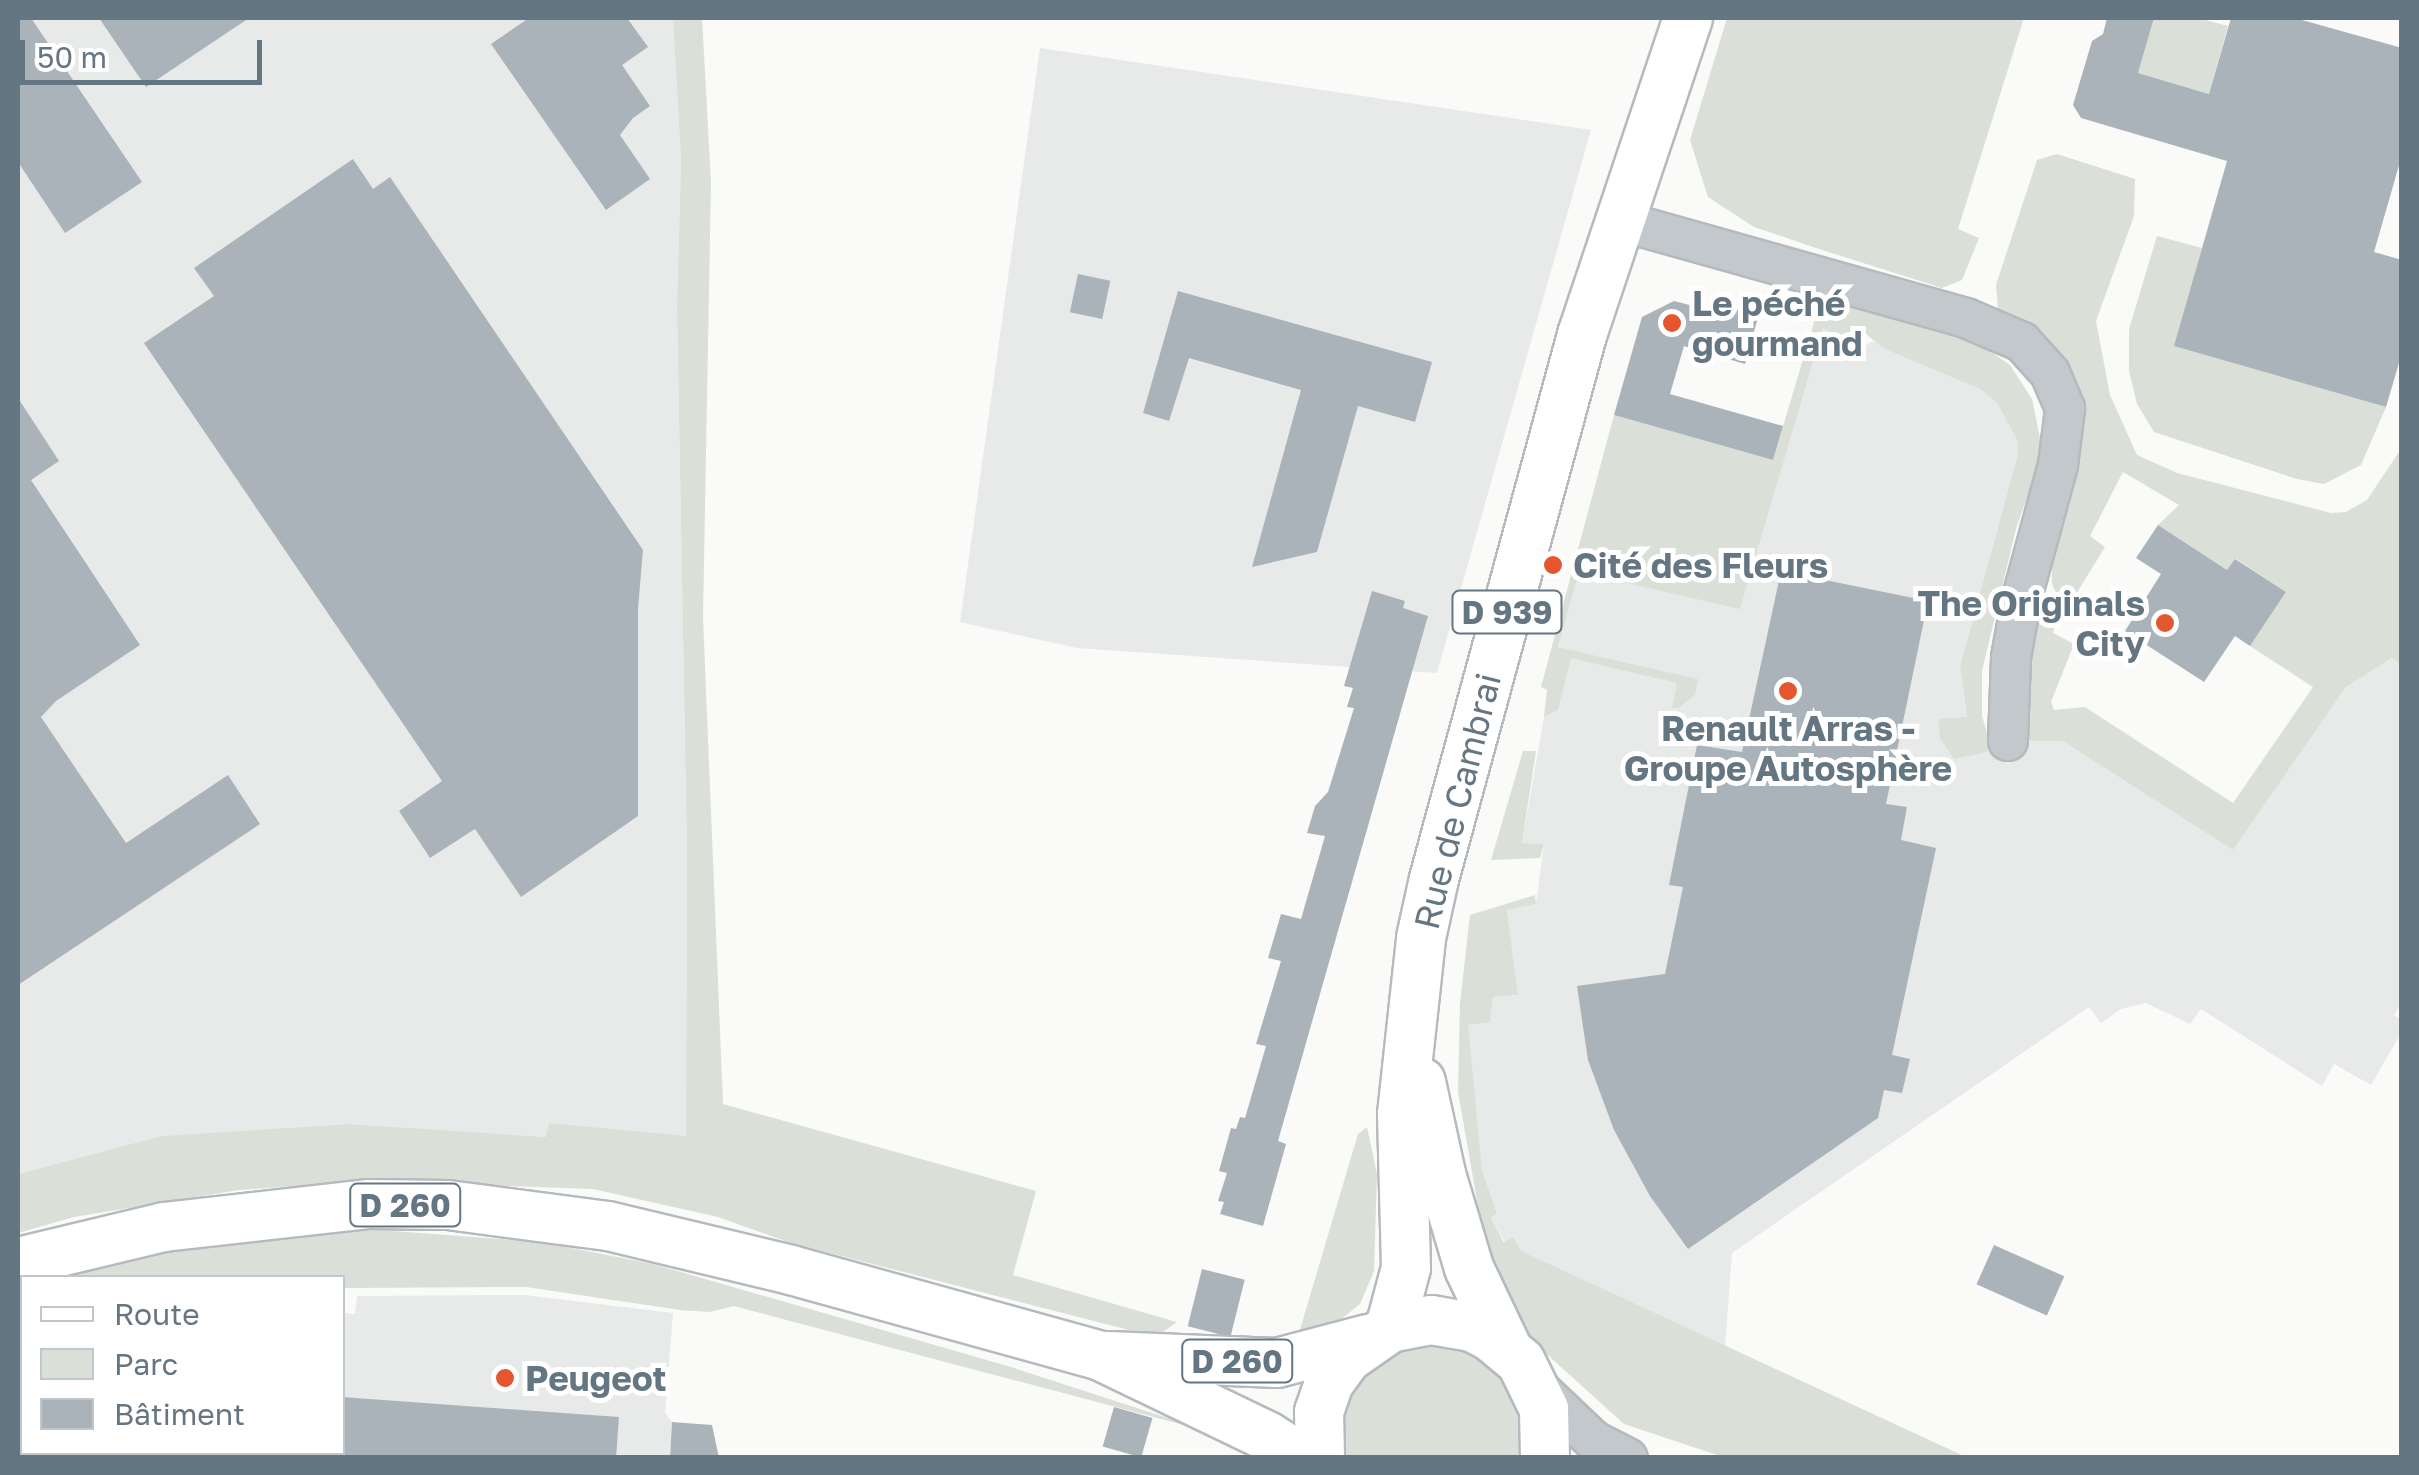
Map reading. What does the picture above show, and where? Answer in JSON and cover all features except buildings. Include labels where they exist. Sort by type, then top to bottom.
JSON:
[{"type":"main road","name":"D 939","points":[[1627,204],[1640,65],[1655,18]]},
{"type":"main road","name":"D 939","points":[[1627,204],[1688,18]]},
{"type":"main road","name":"Rue de Cambrai","points":[[1380,1333],[1406,1268],[1402,1114],[1421,938],[1438,862],[1582,335],[1627,204]]},
{"type":"main road","name":"Rue de Cambrai","points":[[1412,1040],[1441,1174],[1469,1268],[1507,1348]]},
{"type":"main road","name":"D 260","points":[[18,1262],[164,1227],[265,1212],[370,1204],[448,1205],[608,1226],[792,1270],[1101,1356],[1267,1436],[1301,1458]]},
{"type":"main road","points":[[1320,1458],[1319,1412],[1329,1383],[1346,1358],[1380,1333],[1431,1320],[1452,1322],[1490,1336],[1507,1348],[1536,1386],[1547,1433],[1545,1458]]},
{"type":"main road","name":"D 260","points":[[1101,1356],[1277,1363],[1380,1333]]},
{"type":"street","points":[[1627,204],[1966,318],[2022,342],[2050,373],[2065,409],[2058,465],[2011,658],[2008,742]]},
{"type":"street","points":[[1536,1386],[1594,1441],[1628,1458]]},
{"type":"shaded area","points":[[18,18],[673,18],[681,161],[677,306],[687,853],[686,1137],[549,1123],[547,1137],[349,1124],[161,1136],[18,1174]]},
{"type":"shaded area","points":[[1040,48],[1591,130],[1437,673],[1077,648],[960,622]]},
{"type":"shaded area","points":[[1823,327],[1856,353],[1872,341],[1980,389],[1997,403],[2017,440],[2018,454],[1960,665],[1967,718],[1939,719],[1990,743],[2063,740],[2233,850],[2346,687],[2392,658],[2401,664],[2402,1003],[2394,1015],[2401,1020],[2401,1033],[2371,1085],[2334,1064],[2322,1086],[2201,1009],[2190,1024],[2146,1003],[2121,1009],[2101,1023],[2089,1007],[1732,1253],[1725,1348],[1520,1251],[1513,1238],[1505,1243],[1491,1218],[1497,1213],[1482,1170],[1467,1025],[1490,1021],[1493,997],[1518,995],[1507,910],[1536,904],[1544,844],[1522,843],[1544,717],[1558,710],[1570,657],[1678,683],[1673,708],[1697,679],[1558,647],[1579,571],[1740,608]]},
{"type":"shaded area","name":"Peugeot","points":[[525,1295],[673,1313],[665,1413],[672,1422],[670,1457],[18,1457],[18,1363],[20,1455],[345,1455],[345,1313],[355,1314],[357,1296]]},
{"type":"green space","points":[[673,18],[702,18],[711,182],[703,617],[723,1104],[1036,1191],[1013,1275],[1177,1322],[1156,1337],[791,1243],[718,1217],[593,1189],[365,1181],[239,1190],[74,1217],[18,1233],[18,1174],[161,1136],[349,1124],[546,1137],[549,1123],[686,1136],[687,853],[677,306],[681,161]]},
{"type":"green space","points":[[1727,18],[2024,18],[1958,229],[1979,238],[1962,280],[1942,288],[1819,249],[1754,227],[1708,197],[1690,140]]},
{"type":"green space","points":[[2154,18],[2198,18],[2228,26],[2209,94],[2138,73]]},
{"type":"green space","points":[[2057,154],[2135,179],[2134,216],[2096,321],[2110,395],[2137,455],[2177,473],[2331,513],[2346,512],[2367,500],[2401,449],[2401,664],[2392,658],[2346,687],[2233,850],[2063,741],[2021,741],[2031,624],[2049,620],[2056,623],[2053,633],[2074,644],[2051,702],[2054,710],[2085,707],[2233,803],[2313,687],[2250,646],[2286,592],[2236,559],[2227,570],[2158,525],[2179,505],[2123,472],[2090,536],[2105,547],[2073,599],[2059,599],[2052,584],[2052,551],[2079,449],[2076,418],[2019,321],[1998,310],[1996,285],[2037,160]]},
{"type":"green space","points":[[2157,236],[2202,248],[2175,346],[2386,407],[2361,465],[2324,484],[2297,479],[2154,432],[2137,404],[2129,371],[2129,329]]},
{"type":"green space","points":[[1821,299],[1975,341],[2010,365],[2032,399],[2040,438],[2037,468],[2016,529],[1982,671],[1982,716],[1990,743],[1987,752],[1954,759],[1940,738],[1938,719],[1967,717],[1960,666],[2018,454],[2017,440],[1997,403],[1980,389],[1883,348],[1860,329],[1846,342],[1823,328],[1740,609],[1579,572],[1558,647],[1698,679],[1695,694],[1679,708],[1672,708],[1677,683],[1571,658],[1558,710],[1544,717],[1547,690],[1541,687],[1614,415],[1773,460]]},
{"type":"green space","points":[[1523,751],[1536,751],[1522,843],[1544,844],[1540,858],[1491,860]]},
{"type":"green space","points":[[1535,895],[1536,904],[1507,910],[1518,995],[1493,997],[1490,1022],[1468,1025],[1482,1170],[1497,1213],[1491,1218],[1504,1243],[1513,1237],[1521,1251],[1966,1457],[1723,1457],[1624,1424],[1530,1339],[1487,1258],[1458,1092],[1460,1004],[1470,915]]},
{"type":"green space","points":[[1367,1127],[1377,1174],[1374,1271],[1360,1304],[1334,1325],[1299,1333],[1358,1134]]},
{"type":"green space","points":[[366,1229],[541,1242],[653,1264],[1011,1367],[1214,1433],[734,1306],[710,1312],[680,1310],[526,1287],[345,1288],[345,1275],[61,1275],[258,1235]]},
{"type":"green space","points":[[1427,1341],[1467,1349],[1498,1370],[1523,1409],[1525,1457],[1333,1458],[1347,1385],[1384,1352]]},
{"type":"place","name":"Le péché gourmand","points":[[1672,323]]},
{"type":"place","name":"Cité des Fleurs","points":[[1553,565]]},
{"type":"place","name":"The Originals City","points":[[2165,623]]},
{"type":"place","name":"Renault Arras - Groupe Autosphère","points":[[1788,691]]},
{"type":"place","name":"Peugeot","points":[[505,1378]]}]
